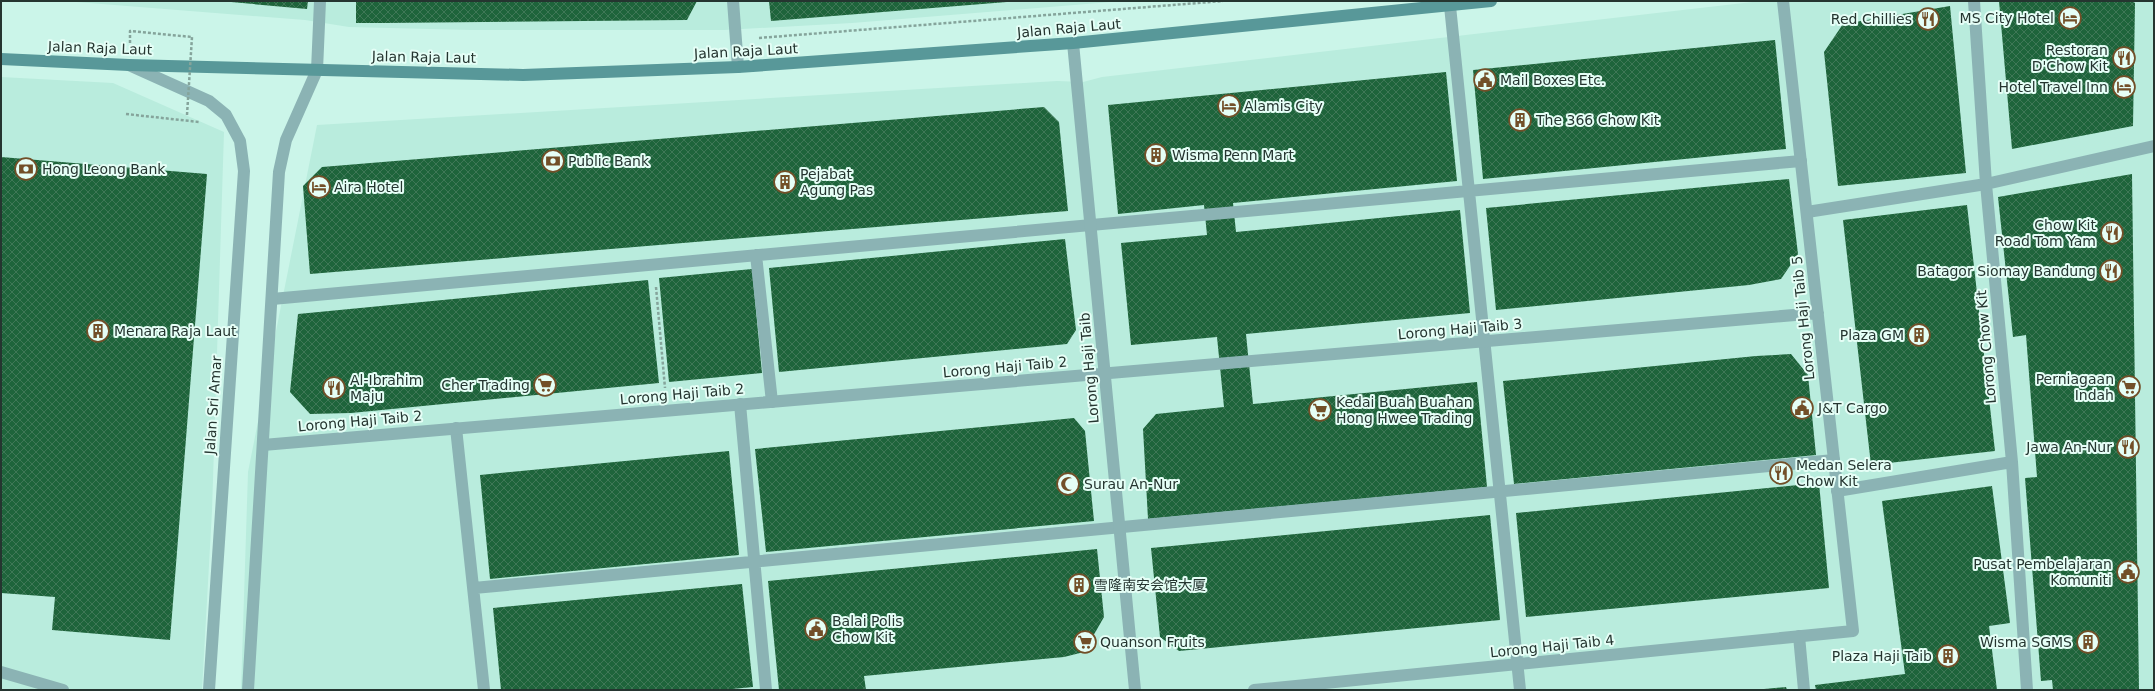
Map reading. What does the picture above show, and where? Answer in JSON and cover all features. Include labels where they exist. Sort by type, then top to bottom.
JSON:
[{"type":"main road","name":"Jalan Raja Laut","points":[[1,59],[129,65],[523,75],[738,67],[1073,43],[1490,1]]},
{"type":"street","points":[[248,690],[279,172],[286,140],[317,70],[320,1]]},
{"type":"street","points":[[733,1],[738,67]]},
{"type":"street","name":"Lorong Haji Taib 5","points":[[1783,1],[1853,631]]},
{"type":"street","name":"Lorong Chow Kit","points":[[1974,1],[1986,184],[2012,462],[2026,690]]},
{"type":"street","points":[[1450,6],[1520,690]]},
{"type":"street","name":"Lorong Haji Taib","points":[[1073,43],[1135,690]]},
{"type":"street","name":"Jalan Sri Amar","points":[[129,65],[209,101],[226,115],[240,141],[244,171],[209,690]]},
{"type":"street","points":[[1807,212],[1986,184],[2154,146]]},
{"type":"street","points":[[272,299],[1801,161]]},
{"type":"street","points":[[756,256],[772,402]]},
{"type":"street","name":"Lorong Haji Taib 3","points":[[1105,373],[1818,313]]},
{"type":"street","name":"Lorong Haji Taib 2","points":[[263,445],[1105,373]]},
{"type":"street","points":[[740,404],[766,690]]},
{"type":"street","points":[[456,428],[484,690]]},
{"type":"street","points":[[474,588],[1834,460]]},
{"type":"street","points":[[1837,491],[2012,462]]},
{"type":"street","name":"Lorong Haji Taib 4","points":[[1254,690],[1853,631]]},
{"type":"street","points":[[1799,636],[1804,690]]},
{"type":"street","points":[[1,672],[63,690]]},
{"type":"path","points":[[736,40],[1223,1]]},
{"type":"path","points":[[130,31],[192,37],[187,115],[194,115]]},
{"type":"path","points":[[126,114],[205,123]]},
{"type":"path","points":[[654,265],[665,392]]},
{"type":"shaded area","points":[[64,1],[1123,1],[852,23],[724,30],[471,30],[349,27],[305,20]]},
{"type":"shaded area","points":[[1761,1],[2153,1],[2154,690],[241,690],[248,472],[317,125],[1057,81],[1083,82],[1102,77]]},
{"type":"shaded area","name":"Menara Raja Laut","points":[[1,77],[113,83],[224,132],[212,511],[202,690],[1,690]]},
{"type":"building","points":[[220,1],[308,1],[307,9]]},
{"type":"building","points":[[356,1],[697,1],[687,20],[356,23]]},
{"type":"building","points":[[769,1],[1007,1],[1007,2],[771,21]]},
{"type":"building","points":[[1999,1],[2132,1],[2135,3],[2133,126],[2012,149]]},
{"type":"building","points":[[1950,6],[1966,173],[1838,186],[1824,52],[1843,24]]},
{"type":"building","points":[[1775,40],[1786,149],[1483,179],[1473,70]]},
{"type":"building","points":[[1446,72],[1457,181],[1233,203],[1236,232],[1460,210],[1470,313],[1246,334],[1253,404],[1477,382],[1487,487],[1148,519],[1143,429],[1156,414],[1224,407],[1217,337],[1131,345],[1121,243],[1207,235],[1204,205],[1118,214],[1108,105]]},
{"type":"building","points":[[1044,107],[1059,122],[1068,211],[310,274],[303,186],[322,167]]},
{"type":"building","name":"Menara Raja Laut","points":[[1,157],[207,174],[170,640],[52,630],[55,597],[1,593]]},
{"type":"building","points":[[2132,174],[2139,690],[2053,690],[2052,680],[2041,681],[2025,478],[2037,477],[2026,335],[2013,337],[1998,197]]},
{"type":"building","points":[[1789,179],[1798,254],[1781,279],[1749,285],[1496,310],[1486,208]]},
{"type":"building","name":"Plaza GM","points":[[1967,205],[1995,451],[1871,465],[1843,220]]},
{"type":"building","points":[[1065,239],[1076,330],[1067,344],[779,372],[769,268]]},
{"type":"building","points":[[752,269],[762,373],[669,382],[659,278]]},
{"type":"building","points":[[648,280],[659,383],[351,413],[310,414],[290,392],[298,314]]},
{"type":"building","points":[[1791,354],[1808,375],[1816,455],[1514,484],[1503,381],[1756,356]]},
{"type":"building","points":[[1074,418],[1085,431],[1094,521],[766,552],[755,449]]},
{"type":"building","points":[[729,451],[739,555],[490,579],[480,475]]},
{"type":"building","points":[[1819,483],[1829,588],[1526,617],[1516,513]]},
{"type":"building","points":[[1992,486],[2010,623],[1989,626],[1997,690],[1816,690],[1815,685],[1905,674],[1882,501]]},
{"type":"building","points":[[1490,515],[1500,620],[1179,651],[1160,637],[1151,548]]},
{"type":"building","points":[[1097,549],[1104,617],[1084,652],[1064,657],[864,676],[866,690],[779,690],[768,581]]},
{"type":"building","points":[[742,584],[753,687],[722,690],[501,690],[493,608]]},
{"type":"building","points":[[1786,687],[1787,690],[1764,690],[1764,689]]},
{"type":"place","name":"MS City Hotel","points":[[2070,18]]},
{"type":"place","name":"Red Chillies","points":[[1928,19]]},
{"type":"place","name":"Restoran D'Chow Kit","points":[[2124,58]]},
{"type":"place","name":"Mail Boxes Etc.","points":[[1485,80]]},
{"type":"place","name":"Hotel Travel Inn","points":[[2124,87]]},
{"type":"place","name":"Alamis City","points":[[1229,106]]},
{"type":"place","name":"The 366 Chow Kit","points":[[1520,120]]},
{"type":"place","name":"Wisma Penn Mart","points":[[1156,155]]},
{"type":"place","name":"Public Bank","points":[[553,161]]},
{"type":"place","name":"Hong Leong Bank","points":[[26,169]]},
{"type":"place","name":"Pejabat Agung Pas","points":[[785,182]]},
{"type":"place","name":"Aira Hotel","points":[[319,187]]},
{"type":"place","name":"Chow Kit Road Tom Yam","points":[[2112,233]]},
{"type":"place","name":"Batagor Siomay Bandung","points":[[2111,271]]},
{"type":"place","name":"Menara Raja Laut","points":[[98,331]]},
{"type":"place","name":"Plaza GM","points":[[1919,335]]},
{"type":"place","name":"Cher Trading","points":[[545,385]]},
{"type":"place","name":"Perniagaan Indah","points":[[2129,387]]},
{"type":"place","name":"Al-Ibrahim Maju","points":[[334,388]]},
{"type":"place","name":"J&T Cargo","points":[[1802,408]]},
{"type":"place","name":"Kedai Buah Buahan Hong Hwee Trading","points":[[1320,410]]},
{"type":"place","name":"Jawa An-Nur","points":[[2128,447]]},
{"type":"place","name":"Medan Selera Chow Kit","points":[[1781,473]]},
{"type":"place","name":"Surau An-Nur","points":[[1068,484]]},
{"type":"place","name":"Pusat Pembelajaran Komuniti","points":[[2128,572]]},
{"type":"place","name":"雪隆南安会馆大厦","points":[[1079,585]]},
{"type":"place","name":"Balai Polis Chow Kit","points":[[816,629]]},
{"type":"place","name":"Quanson Fruits","points":[[1085,642]]},
{"type":"place","name":"Wisma SGMS","points":[[2088,642]]},
{"type":"place","name":"Plaza Haji Taib","points":[[1948,656]]}]
